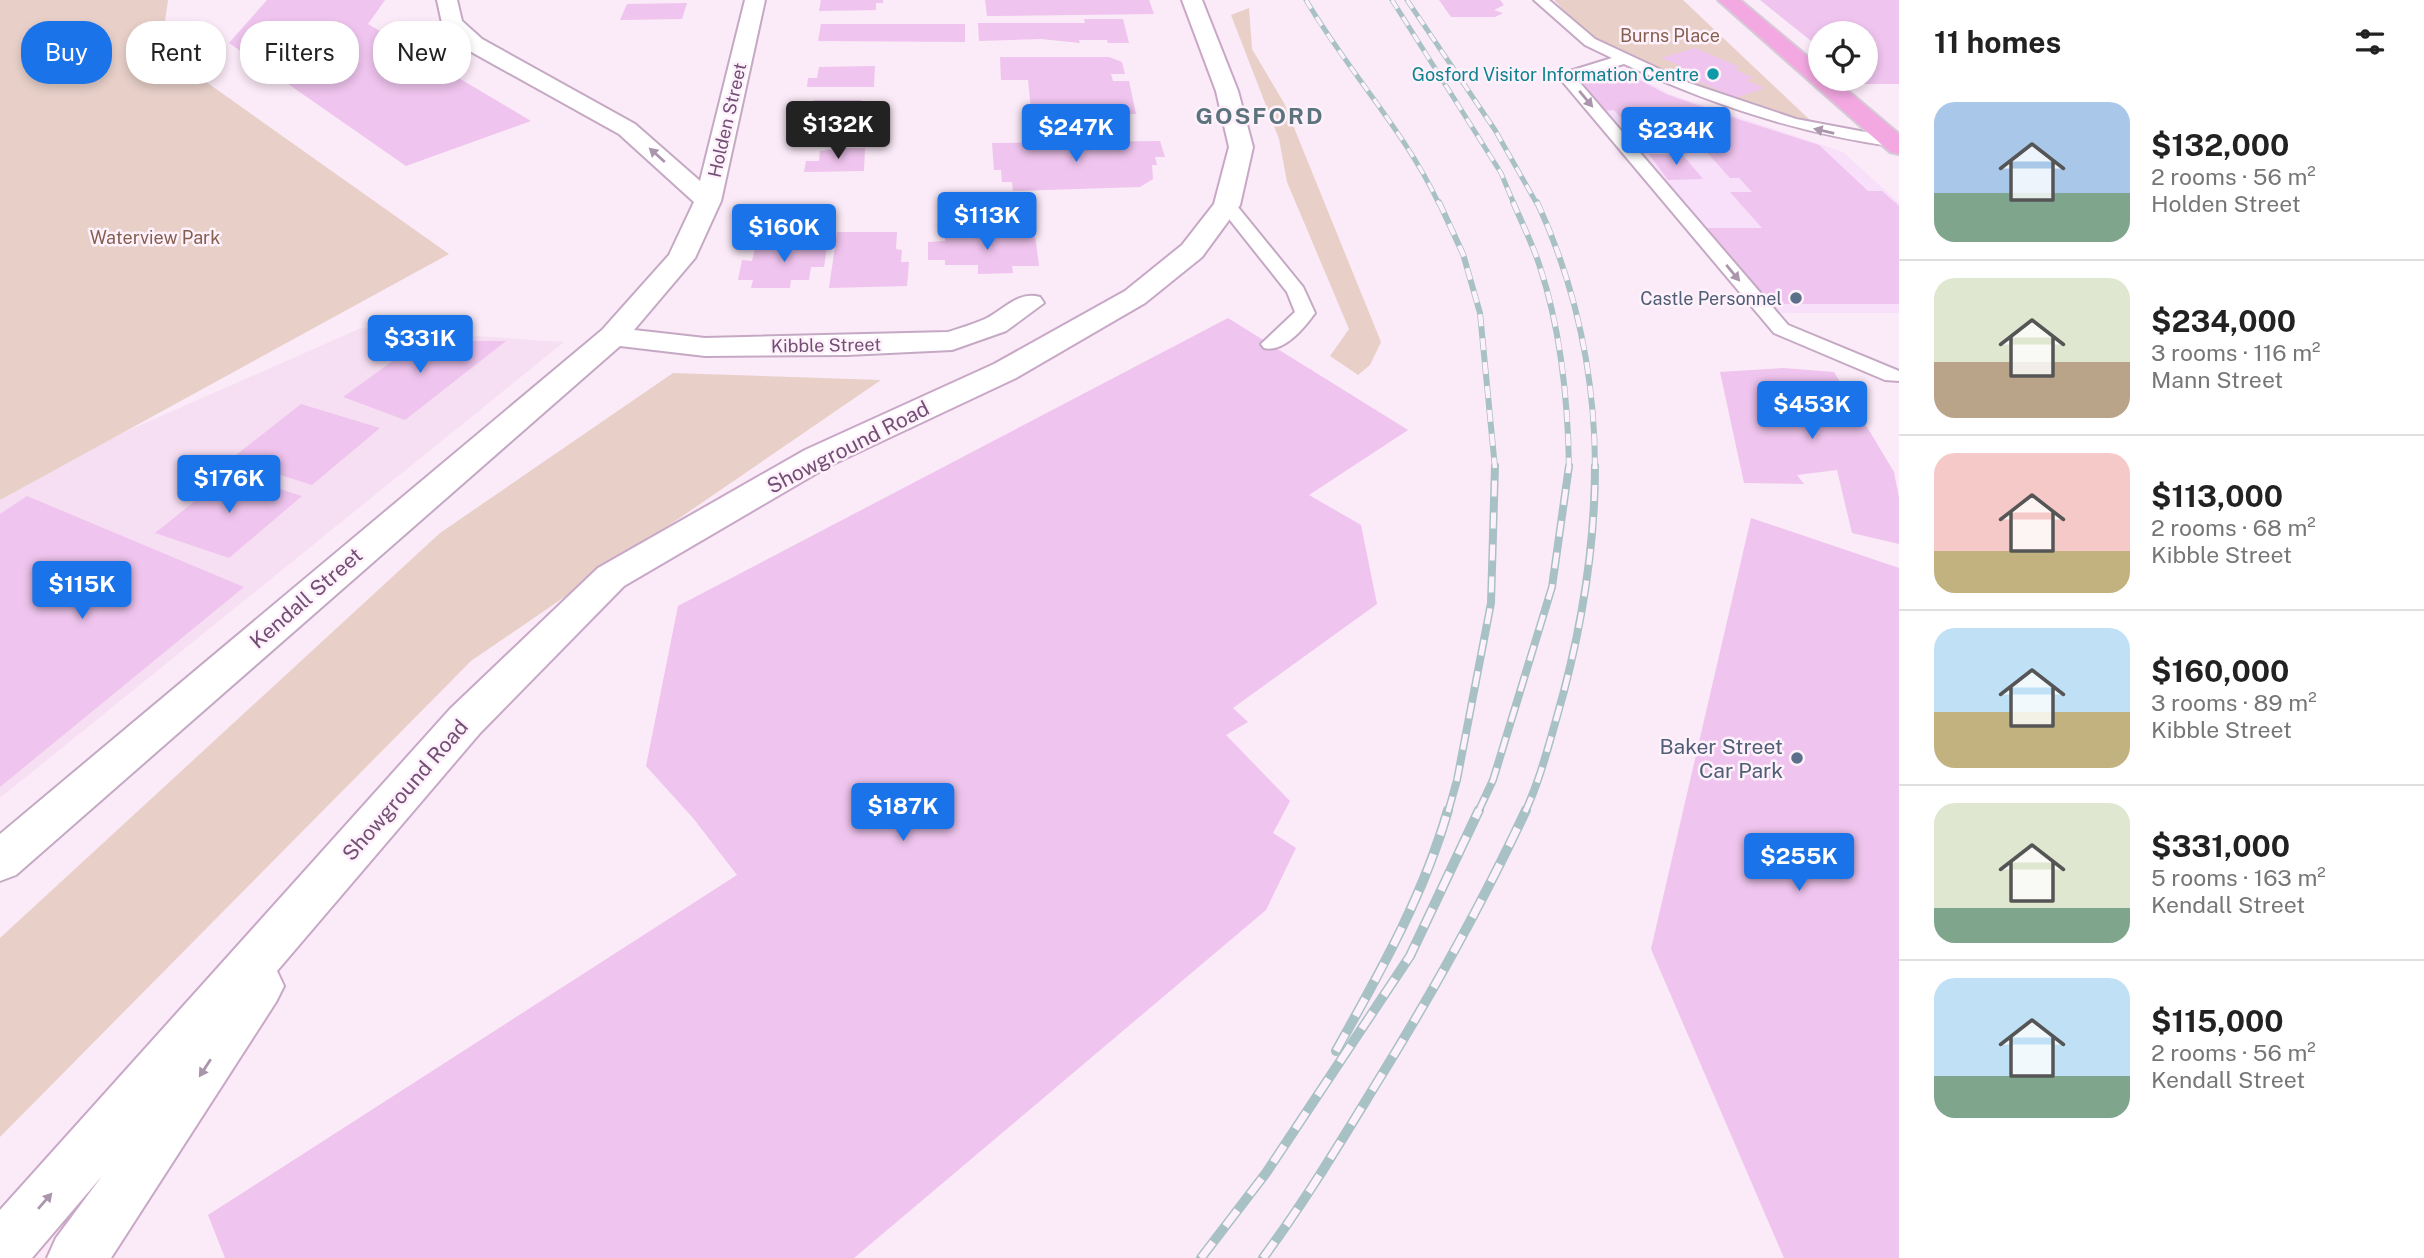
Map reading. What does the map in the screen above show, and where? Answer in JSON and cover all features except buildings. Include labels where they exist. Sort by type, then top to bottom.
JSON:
[{"type":"main road","points":[[1728,0],[1808,67]]},
{"type":"main road","points":[[1836,91],[1895,144]]},
{"type":"street","points":[[447,0],[452,23],[474,44],[627,129],[708,201]]},
{"type":"street","name":"Holden Street","points":[[612,336],[681,258],[708,201],[755,0]]},
{"type":"street","name":"Showground Road","points":[[0,1252],[465,721],[611,577],[817,458],[1005,370],[1135,297],[1192,251],[1227,205],[1241,147],[1227,91],[1192,0]]},
{"type":"street","name":"Kibble Street","points":[[612,336],[705,347],[847,346],[952,341],[996,325],[1030,303]]},
{"type":"street","name":"Kendall Street","points":[[0,861],[612,336]]},
{"type":"street","name":"Showground Road","points":[[76,1258],[108,1216],[337,867]]},
{"type":"lane","points":[[1541,0],[1577,34],[1624,59],[1714,99],[1832,133],[1895,144]]},
{"type":"lane","points":[[1624,59],[1565,75],[1781,329],[1897,379]]},
{"type":"lane","points":[[1227,205],[1296,291],[1305,313],[1292,329],[1271,344]]},
{"type":"shaded area","points":[[1613,69],[1629,71],[1669,94],[1843,152],[1899,203],[1899,313],[1759,313],[1573,78]]},
{"type":"shaded area","points":[[361,328],[564,342],[0,798],[0,487]]},
{"type":"green space","name":"Waterview Park","points":[[0,0],[168,0],[165,21],[126,21],[126,84],[209,84],[449,254],[0,500]]},
{"type":"green space","name":"Burns Place","points":[[1554,0],[1683,0],[1811,121],[1725,96],[1642,63],[1590,34]]},
{"type":"green space","points":[[1249,8],[1252,49],[1284,103],[1381,342],[1370,365],[1358,375],[1330,356],[1349,329],[1287,182],[1279,139],[1231,15]]},
{"type":"green space","points":[[673,373],[881,380],[471,661],[0,1137],[0,938],[440,533]]},
{"type":"railway","points":[[1306,0],[1410,151],[1439,204]]},
{"type":"railway","points":[[1392,0],[1501,173],[1514,204]]},
{"type":"railway","points":[[1407,0],[1495,130],[1537,204]]},
{"type":"railway","points":[[1439,202],[1463,254],[1480,313],[1495,468]]},
{"type":"railway","points":[[1513,202],[1537,259],[1553,316],[1565,391],[1569,466]]},
{"type":"railway","points":[[1537,202],[1563,266],[1581,332],[1591,399],[1595,467]]},
{"type":"railway","points":[[1478,812],[1493,780],[1552,587],[1569,466]]},
{"type":"railway","points":[[1525,812],[1539,778],[1565,689],[1579,626],[1589,563],[1595,467]]},
{"type":"railway","points":[[1448,812],[1457,780],[1491,603],[1495,468]]},
{"type":"railway","points":[[1336,1051],[1413,904],[1448,810]]},
{"type":"railway","points":[[1201,1258],[1266,1173],[1410,956],[1479,810]]},
{"type":"railway","points":[[1263,1258],[1320,1175],[1414,1021],[1473,917],[1526,810]]},
{"type":"place","name":"Gosford Visitor Information Centre","points":[[1713,74]]},
{"type":"place","name":"Castle Personnel","points":[[1796,298]]},
{"type":"place","name":"Baker Street Car Park","points":[[1797,758]]},
{"type":"district","name":"GOSFORD","points":[[1260,115]]}]
